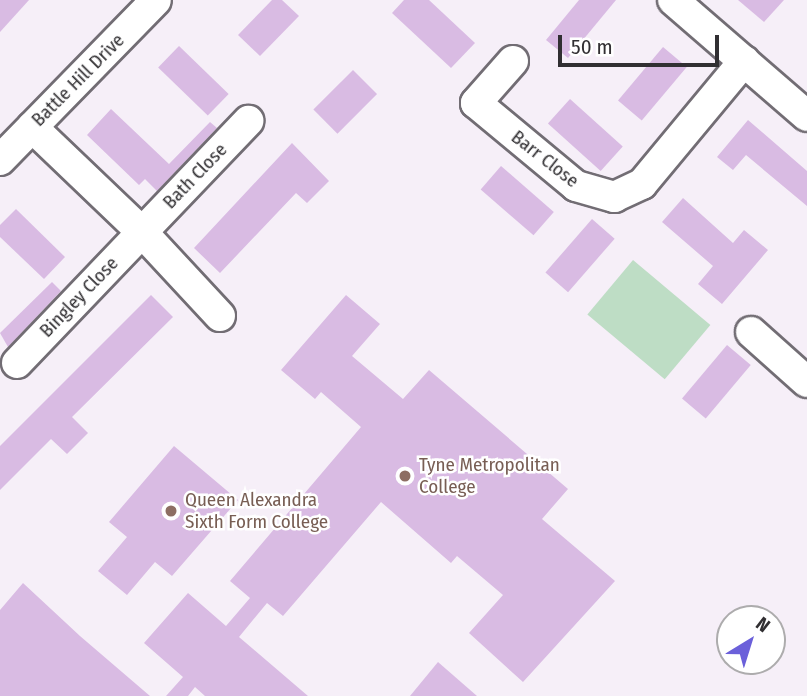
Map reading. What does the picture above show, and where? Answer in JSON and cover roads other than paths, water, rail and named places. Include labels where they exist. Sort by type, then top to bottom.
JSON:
[{"type":"street","name":"Battle Hill Drive","points":[[2,155],[156,0]]},
{"type":"street","points":[[673,0],[807,116]]},
{"type":"street","name":"Barr Close","points":[[513,61],[476,103],[576,186],[614,197],[642,184],[744,61]]},
{"type":"street","name":"Bath Close","points":[[141,231],[248,121]]},
{"type":"street","points":[[32,127],[141,231],[220,316]]},
{"type":"street","name":"Bingley Close","points":[[17,363],[141,231]]},
{"type":"street","points":[[751,332],[807,382]]},
{"type":"place","name":"Tyne Metropolitan College","points":[[405,476]]},
{"type":"place","name":"Queen Alexandra Sixth Form College","points":[[171,511]]}]
